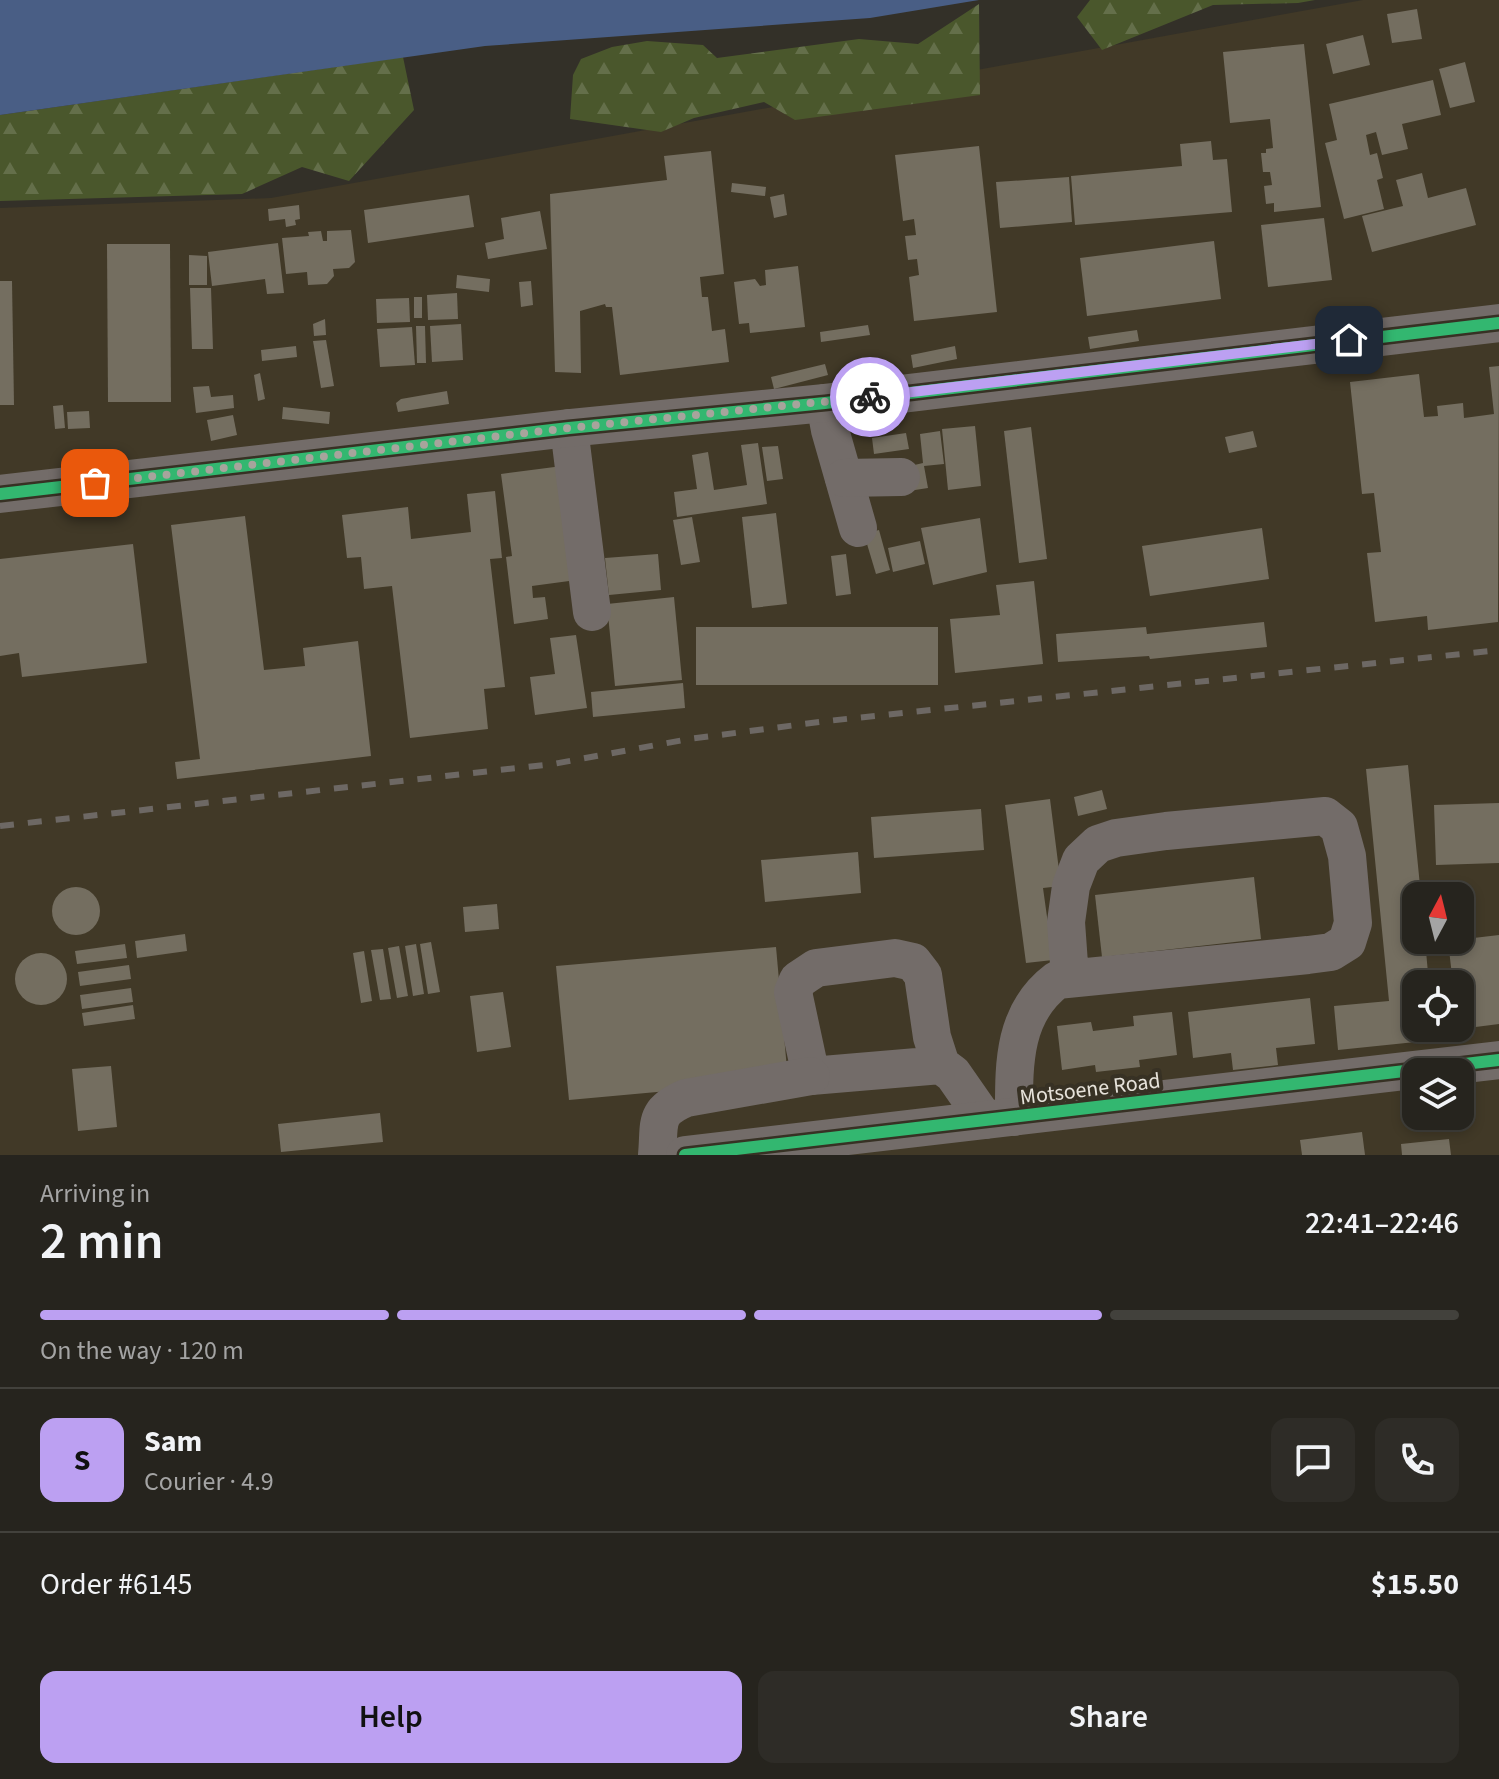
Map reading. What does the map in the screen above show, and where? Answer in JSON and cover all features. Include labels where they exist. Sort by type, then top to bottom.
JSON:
[{"type":"street","points":[[0,494],[569,428],[825,403],[1499,323]]},
{"type":"street","points":[[825,403],[858,528]]},
{"type":"street","points":[[569,428],[592,612]]},
{"type":"street","points":[[844,478],[901,477]]},
{"type":"street","points":[[811,1076],[793,992],[798,980],[816,968],[895,958],[913,962],[923,975],[932,1037],[941,1065],[1000,1119],[1027,1013],[1045,989],[1057,980],[1331,952],[1347,942],[1353,923],[1347,856],[1339,827],[1325,816],[1292,818],[1166,831],[1116,838],[1098,844],[1081,860],[1071,886],[1066,922],[1070,978]]},
{"type":"street","name":"Motsoene Road","points":[[685,1155],[832,1147],[1000,1119],[1498,1063]]},
{"type":"street","points":[[657,1155],[660,1118],[667,1106],[686,1098],[811,1076],[941,1065]]},
{"type":"shaded area","points":[[1363,0],[1499,0],[1499,1155],[0,1155],[0,208],[271,198]]},
{"type":"green space","points":[[1090,0],[1315,0],[1213,5],[1102,50],[1077,17]]},
{"type":"green space","points":[[979,4],[980,95],[795,120],[764,102],[694,118],[661,132],[570,119],[573,75],[581,59],[612,47],[647,41],[703,45],[717,58],[859,39],[918,44]]},
{"type":"green space","points":[[403,57],[414,110],[349,181],[302,167],[242,194],[0,201],[0,115]]},
{"type":"water","points":[[0,0],[979,0],[870,18],[485,46],[0,115]]},
{"type":"building","points":[[1417,9],[1422,39],[1392,43],[1387,14]]},
{"type":"building","points":[[1363,35],[1370,65],[1333,74],[1326,44]]},
{"type":"building","points":[[1304,44],[1321,207],[1274,212],[1274,203],[1266,204],[1264,186],[1272,185],[1270,172],[1263,172],[1261,153],[1273,148],[1270,119],[1230,123],[1223,52]]},
{"type":"building","points":[[1465,62],[1475,102],[1450,108],[1439,69]]},
{"type":"building","points":[[1433,80],[1441,115],[1402,124],[1408,149],[1382,155],[1376,132],[1366,135],[1370,155],[1377,153],[1383,178],[1377,180],[1384,209],[1344,219],[1325,143],[1337,140],[1329,104]]},
{"type":"building","points":[[1211,141],[1213,160],[1227,159],[1232,212],[1075,225],[1071,176],[1182,166],[1180,144]]},
{"type":"building","points":[[979,146],[997,312],[914,321],[909,277],[919,275],[917,259],[908,260],[905,236],[916,235],[914,219],[903,221],[895,155]]},
{"type":"building","points":[[711,151],[724,274],[700,277],[702,297],[708,297],[712,331],[725,329],[729,362],[620,375],[612,307],[605,304],[580,311],[581,373],[555,372],[550,194],[667,180],[664,156]]},
{"type":"building","points":[[1422,173],[1428,198],[1466,188],[1476,225],[1372,252],[1362,216],[1403,206],[1396,180]]},
{"type":"building","points":[[1069,177],[1072,222],[1000,228],[996,182]]},
{"type":"building","points":[[732,183],[766,187],[765,196],[731,192]]},
{"type":"building","points":[[784,194],[787,215],[774,218],[770,197]]},
{"type":"building","points":[[469,195],[474,227],[368,243],[364,210]]},
{"type":"building","points":[[299,205],[300,219],[295,220],[296,225],[286,227],[285,219],[269,221],[268,209]]},
{"type":"building","points":[[540,211],[547,249],[488,259],[485,243],[504,239],[501,218]]},
{"type":"building","points":[[1324,218],[1332,280],[1268,287],[1261,225]]},
{"type":"building","points":[[351,230],[355,262],[349,268],[333,269],[334,276],[327,284],[308,285],[307,272],[286,274],[282,238],[309,236],[308,232],[321,231],[323,241],[327,241],[327,231]]},
{"type":"building","points":[[1214,241],[1221,299],[1087,316],[1080,258]]},
{"type":"building","points":[[278,243],[284,293],[267,294],[265,279],[212,286],[208,252]]},
{"type":"building","points":[[107,244],[170,244],[171,402],[108,402]]},
{"type":"building","points":[[189,255],[207,256],[207,285],[189,285]]},
{"type":"building","points":[[798,266],[805,327],[750,333],[749,323],[739,324],[734,282],[755,279],[760,286],[766,285],[765,270]]},
{"type":"building","points":[[457,275],[490,279],[489,292],[456,288]]},
{"type":"building","points":[[0,281],[12,281],[14,405],[0,405]]},
{"type":"building","points":[[531,281],[533,305],[521,307],[519,282]]},
{"type":"building","points":[[190,288],[211,288],[213,349],[192,349]]},
{"type":"building","points":[[457,293],[458,319],[428,320],[427,295]]},
{"type":"building","points":[[414,297],[422,297],[422,318],[414,318]]},
{"type":"building","points":[[409,298],[410,322],[377,323],[376,299]]},
{"type":"building","points":[[325,319],[326,335],[314,336],[313,324]]},
{"type":"building","points":[[461,324],[463,360],[432,362],[430,326]]},
{"type":"building","points":[[868,325],[870,335],[821,342],[820,332]]},
{"type":"building","points":[[416,326],[425,326],[426,363],[417,363]]},
{"type":"building","points":[[412,327],[415,365],[380,367],[377,329]]},
{"type":"building","points":[[1137,330],[1139,341],[1090,349],[1088,337]]},
{"type":"building","points":[[326,340],[334,386],[321,388],[313,341]]},
{"type":"building","points":[[296,346],[297,357],[262,361],[261,350]]},
{"type":"building","points":[[955,346],[957,359],[913,368],[911,355]]},
{"type":"building","points":[[825,364],[828,375],[774,389],[771,377]]},
{"type":"building","points":[[1499,366],[1498,622],[1428,630],[1427,616],[1375,622],[1367,553],[1381,552],[1374,493],[1362,494],[1350,382],[1419,374],[1424,417],[1438,416],[1437,406],[1463,403],[1464,418],[1494,414],[1489,367]]},
{"type":"building","points":[[260,373],[265,399],[258,401],[254,375]]},
{"type":"building","points":[[209,386],[211,397],[233,395],[234,408],[196,413],[193,387]]},
{"type":"building","points":[[447,391],[449,404],[398,412],[396,403],[401,399]]},
{"type":"building","points":[[63,405],[65,428],[55,429],[53,406]]},
{"type":"building","points":[[283,407],[330,412],[329,424],[282,419]]},
{"type":"building","points":[[89,411],[90,428],[68,429],[67,412]]},
{"type":"building","points":[[233,415],[237,435],[211,441],[207,420]]},
{"type":"building","points":[[975,426],[981,486],[948,490],[942,429]]},
{"type":"building","points":[[1031,427],[1047,559],[1019,563],[1004,431]]},
{"type":"building","points":[[940,431],[944,464],[924,466],[928,488],[915,490],[910,466],[923,463],[920,434]]},
{"type":"building","points":[[1253,431],[1257,447],[1229,453],[1225,437]]},
{"type":"building","points":[[906,433],[909,449],[874,454],[872,438]]},
{"type":"building","points":[[758,443],[767,504],[677,517],[674,492],[697,489],[692,455],[708,452],[714,490],[747,485],[741,445]]},
{"type":"building","points":[[778,446],[783,479],[767,481],[762,447]]},
{"type":"building","points":[[570,465],[584,579],[532,586],[533,598],[545,597],[548,619],[514,624],[506,557],[512,556],[501,474]]},
{"type":"building","points":[[495,491],[502,558],[490,559],[505,687],[484,689],[488,729],[410,738],[392,586],[364,589],[361,557],[347,558],[342,515],[408,507],[411,539],[471,532],[467,494]]},
{"type":"building","points":[[776,513],[787,604],[752,608],[742,517]]},
{"type":"building","points":[[245,516],[264,670],[305,666],[303,648],[358,641],[371,756],[177,779],[175,762],[200,759],[171,525]]},
{"type":"building","points":[[692,517],[700,562],[681,565],[673,520]]},
{"type":"building","points":[[980,518],[987,572],[933,585],[921,528]]},
{"type":"building","points":[[1262,528],[1269,579],[1150,596],[1142,546]]},
{"type":"building","points":[[879,530],[890,570],[876,574],[864,534]]},
{"type":"building","points":[[920,541],[925,564],[893,572],[888,548]]},
{"type":"building","points":[[133,544],[147,663],[22,677],[19,653],[0,656],[0,559]]},
{"type":"building","points":[[658,554],[661,590],[609,595],[605,558]]},
{"type":"building","points":[[846,554],[851,594],[836,596],[831,556]]},
{"type":"building","points":[[1034,581],[1043,664],[955,673],[950,619],[1000,615],[996,585]]},
{"type":"building","points":[[674,597],[682,680],[615,686],[607,604]]},
{"type":"building","points":[[1264,622],[1267,647],[1150,659],[1149,656],[1058,662],[1056,634],[1146,627],[1147,634]]},
{"type":"building","points":[[696,627],[938,627],[938,685],[696,685]]},
{"type":"building","points":[[576,635],[587,708],[535,715],[530,677],[555,674],[550,638]]},
{"type":"building","points":[[683,683],[685,708],[593,717],[591,692]]},
{"type":"building","points":[[1408,765],[1420,882],[1402,882],[1402,954],[1426,954],[1428,970],[1402,970],[1402,1042],[1416,1042],[1338,1050],[1334,1006],[1389,1001],[1366,769]]},
{"type":"building","points":[[1102,790],[1107,809],[1078,816],[1074,797]]},
{"type":"building","points":[[1050,799],[1061,886],[1043,888],[1053,960],[1026,963],[1005,805]]},
{"type":"building","points":[[1499,803],[1499,863],[1436,865],[1434,805]]},
{"type":"building","points":[[981,809],[984,850],[874,858],[871,817]]},
{"type":"building","points":[[858,852],[861,893],[765,902],[761,860]]},
{"type":"building","points":[[1254,877],[1261,939],[1102,957],[1095,895]]},
{"type":"building","points":[[76,887],[93,894],[100,911],[93,928],[76,935],[59,928],[52,911],[59,894]]},
{"type":"building","points":[[497,904],[499,929],[465,932],[463,907]]},
{"type":"building","points":[[185,934],[187,951],[137,958],[135,941]]},
{"type":"building","points":[[1499,935],[1499,1024],[1474,1027],[1474,970],[1451,970],[1450,954],[1474,954],[1474,938]]},
{"type":"building","points":[[431,942],[440,992],[428,994],[420,944]]},
{"type":"building","points":[[125,944],[127,958],[77,964],[75,951]]},
{"type":"building","points":[[416,944],[424,994],[413,996],[405,946]]},
{"type":"building","points":[[399,946],[408,996],[397,998],[388,948]]},
{"type":"building","points":[[776,947],[788,1080],[569,1100],[556,966]]},
{"type":"building","points":[[383,949],[391,999],[380,1000],[371,950]]},
{"type":"building","points":[[364,951],[372,1001],[361,1003],[353,953]]},
{"type":"building","points":[[41,953],[59,961],[67,979],[59,997],[41,1005],[23,997],[15,979],[23,961]]},
{"type":"building","points":[[129,965],[131,979],[80,986],[78,972]]},
{"type":"building","points":[[131,988],[133,1002],[82,1009],[80,995]]},
{"type":"building","points":[[503,992],[511,1047],[477,1052],[470,996]]},
{"type":"building","points":[[1310,998],[1315,1044],[1276,1048],[1278,1065],[1233,1070],[1231,1053],[1193,1058],[1188,1012]]},
{"type":"building","points":[[133,1005],[135,1019],[84,1026],[82,1013]]},
{"type":"building","points":[[1172,1012],[1177,1055],[1139,1060],[1140,1067],[1096,1072],[1095,1065],[1062,1070],[1057,1026],[1091,1022],[1093,1031],[1134,1026],[1133,1016]]},
{"type":"building","points":[[111,1066],[117,1127],[78,1131],[72,1069]]},
{"type":"building","points":[[380,1113],[383,1142],[281,1152],[278,1124]]},
{"type":"building","points":[[1362,1132],[1365,1155],[1302,1155],[1300,1140]]},
{"type":"building","points":[[1449,1139],[1451,1155],[1402,1155],[1401,1144]]},
{"type":"railway","points":[[0,826],[553,764],[689,739],[827,721],[1499,650]]},
{"type":"cycle path","points":[[0,494],[569,428],[825,403],[1499,323]]},
{"type":"cycle path","points":[[685,1155],[1499,1060]]},
{"type":"way so far","points":[[95,483],[870,397]]},
{"type":"route","points":[[870,397],[1349,340]]}]
